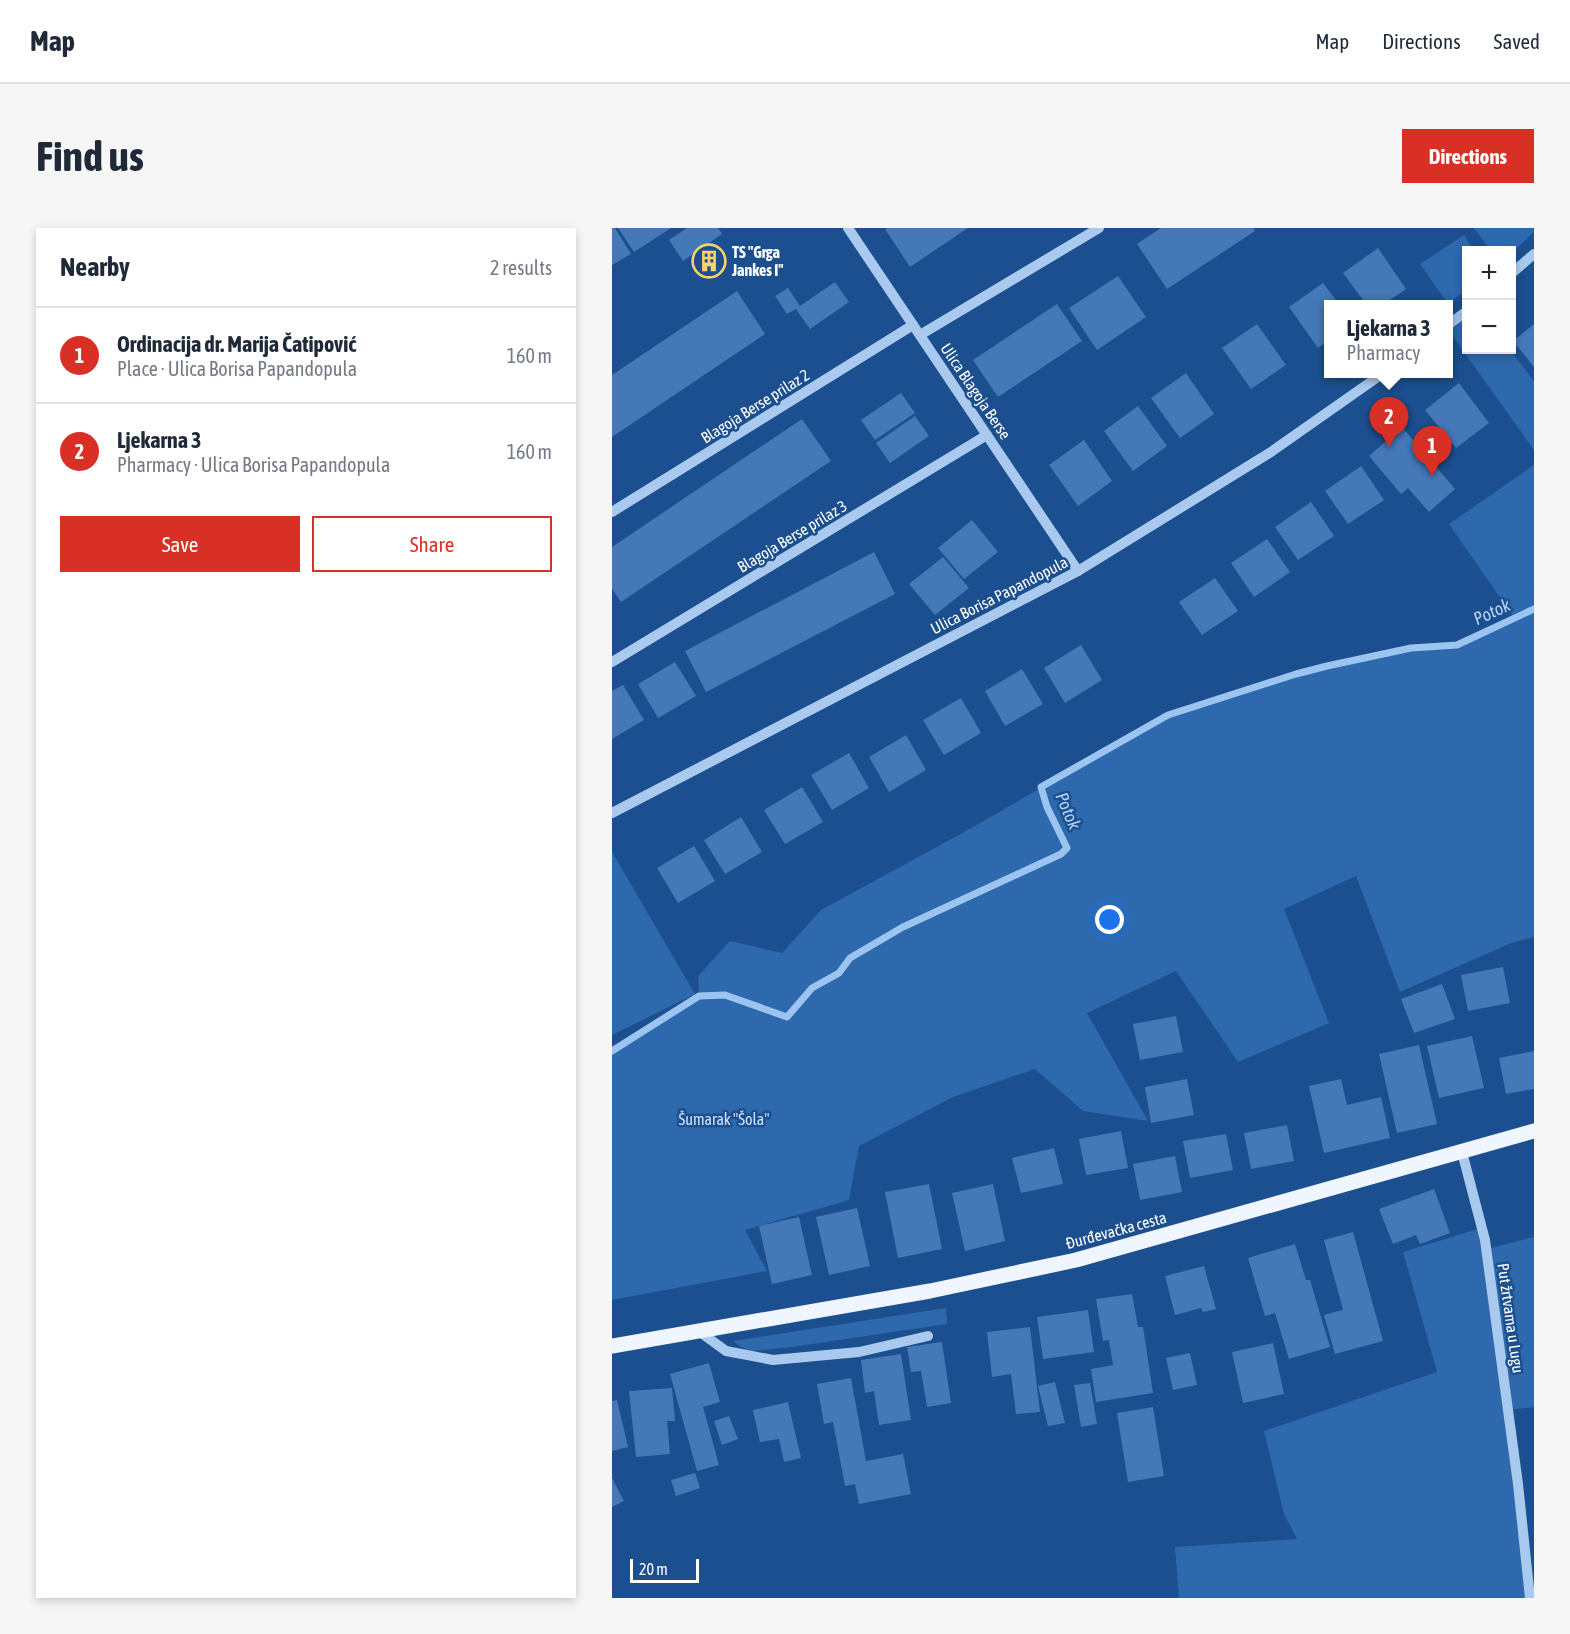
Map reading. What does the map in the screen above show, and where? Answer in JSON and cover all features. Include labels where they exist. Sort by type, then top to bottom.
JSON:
[{"type":"main road","name":"Đurđevačka cesta","points":[[612,1346],[930,1290],[1076,1260],[1534,1131]]},
{"type":"street","name":"Ulica Blagoja Berse","points":[[848,228],[1078,571]]},
{"type":"street","points":[[920,335],[1099,228]]},
{"type":"street","points":[[1516,270],[1534,254]]},
{"type":"street","name":"Blagoja Berse prilaz 2","points":[[612,512],[913,325]]},
{"type":"street","name":"Ulica Borisa Papandopula","points":[[612,813],[1078,571],[1271,452],[1376,378]]},
{"type":"street","name":"Blagoja Berse prilaz 3","points":[[612,662],[987,435]]},
{"type":"street","name":"Put žrtvama u Lugu","points":[[1462,1152],[1485,1240],[1518,1484],[1530,1598]]},
{"type":"street","points":[[700,1332],[726,1351],[773,1360],[859,1352],[928,1336]]},
{"type":"green space","points":[[1474,228],[1533,228],[1534,232],[1516,249],[1516,246],[1487,246]]},
{"type":"green space","points":[[1464,235],[1471,246],[1462,246],[1462,293],[1453,300],[1445,300],[1420,264]]},
{"type":"green space","points":[[1462,314],[1462,349],[1453,337],[1453,321]]},
{"type":"green space","points":[[1465,354],[1513,354],[1534,381],[1534,450]]},
{"type":"green space","name":"Šumarak \"Šola\"","points":[[1534,465],[1534,937],[1511,943],[1400,992],[1356,876],[1284,909],[1329,1023],[1238,1062],[1176,971],[1087,1013],[1148,1121],[1083,1111],[1035,1069],[953,1097],[859,1146],[849,1200],[745,1230],[767,1271],[612,1300],[612,1051],[676,1013],[699,996],[698,976],[730,941],[782,953],[821,910],[966,831],[1168,715],[1327,666],[1411,648],[1457,645],[1515,619],[1449,524]]},
{"type":"green space","points":[[612,852],[695,994],[612,1035]]},
{"type":"green space","points":[[1474,1230],[1482,1230],[1487,1249],[1534,1237],[1534,1407],[1508,1410],[1530,1598],[1179,1598],[1175,1547],[1297,1539],[1284,1514],[1264,1431],[1437,1372],[1403,1252]]},
{"type":"green space","points":[[946,1308],[947,1324],[751,1351],[733,1341]]},
{"type":"building","points":[[612,228],[615,228],[631,254],[612,265]]},
{"type":"building","points":[[618,228],[671,228],[634,252]]},
{"type":"building","points":[[687,228],[718,228],[722,234],[683,261],[669,240]]},
{"type":"building","points":[[968,228],[910,267],[885,229]]},
{"type":"building","points":[[1161,228],[1253,228],[1255,231],[1167,289],[1137,244]]},
{"type":"building","name":"TS \"Grga Jankes I\"","points":[[711,248],[722,265],[707,274],[696,258]]},
{"type":"building","points":[[1378,248],[1406,289],[1390,300],[1363,300],[1343,273]]},
{"type":"building","points":[[1118,276],[1146,317],[1097,350],[1069,308]]},
{"type":"building","points":[[835,282],[849,302],[810,329],[796,309],[787,314],[775,296],[788,288],[800,306]]},
{"type":"building","points":[[1323,283],[1336,300],[1324,300],[1324,344],[1318,348],[1289,307]]},
{"type":"building","points":[[737,291],[765,334],[612,437],[612,375]]},
{"type":"building","points":[[1057,304],[1082,341],[998,397],[973,360]]},
{"type":"building","points":[[1257,324],[1286,365],[1251,389],[1222,348]]},
{"type":"building","points":[[1534,324],[1534,367],[1516,345],[1516,339]]},
{"type":"building","points":[[1186,373],[1214,414],[1180,438],[1151,398]]},
{"type":"building","points":[[1459,383],[1489,423],[1456,448],[1425,410]]},
{"type":"building","points":[[901,393],[915,413],[875,440],[861,420]]},
{"type":"building","points":[[1138,406],[1167,446],[1133,471],[1104,431]]},
{"type":"building","points":[[915,416],[929,436],[890,463],[876,443]]},
{"type":"building","points":[[802,419],[831,461],[621,602],[612,589],[612,547]]},
{"type":"building","points":[[1402,427],[1455,489],[1429,512],[1408,488],[1401,494],[1369,456]]},
{"type":"building","points":[[1084,440],[1112,481],[1078,506],[1049,465]]},
{"type":"building","points":[[1361,466],[1384,500],[1348,524],[1325,491]]},
{"type":"building","points":[[1311,502],[1334,536],[1298,560],[1275,527]]},
{"type":"building","points":[[972,520],[998,552],[964,579],[938,548]]},
{"type":"building","points":[[1267,539],[1290,572],[1254,597],[1231,563]]},
{"type":"building","points":[[874,552],[895,594],[706,692],[685,651]]},
{"type":"building","points":[[943,557],[969,588],[935,615],[909,584]]},
{"type":"building","points":[[1215,578],[1238,611],[1202,635],[1179,602]]},
{"type":"building","points":[[1081,645],[1102,680],[1065,703],[1044,668]]},
{"type":"building","points":[[675,662],[696,696],[658,718],[638,684]]},
{"type":"building","points":[[1022,669],[1043,704],[1005,726],[985,691]]},
{"type":"building","points":[[623,685],[644,720],[612,739],[612,691]]},
{"type":"building","points":[[961,698],[981,733],[944,755],[923,720]]},
{"type":"building","points":[[906,735],[926,770],[889,792],[869,757]]},
{"type":"building","points":[[849,753],[869,788],[832,810],[811,775]]},
{"type":"building","points":[[802,787],[823,822],[785,844],[764,810]]},
{"type":"building","points":[[741,817],[762,852],[725,874],[704,840]]},
{"type":"building","points":[[694,846],[715,881],[678,903],[657,868]]},
{"type":"building","points":[[1503,967],[1510,1003],[1468,1011],[1461,975]]},
{"type":"building","points":[[1442,984],[1455,1019],[1414,1033],[1401,999]]},
{"type":"building","points":[[1176,1016],[1183,1052],[1140,1060],[1133,1024]]},
{"type":"building","points":[[1472,1036],[1484,1088],[1439,1098],[1427,1046]]},
{"type":"building","points":[[1419,1045],[1437,1124],[1397,1133],[1379,1054]]},
{"type":"building","points":[[1534,1051],[1534,1089],[1506,1094],[1499,1058]]},
{"type":"building","points":[[1187,1079],[1194,1115],[1151,1123],[1145,1087]]},
{"type":"building","points":[[1341,1079],[1347,1105],[1381,1097],[1390,1138],[1324,1153],[1309,1086]]},
{"type":"building","points":[[1287,1125],[1294,1161],[1251,1169],[1244,1133]]},
{"type":"building","points":[[1121,1131],[1128,1168],[1086,1175],[1079,1139]]},
{"type":"building","points":[[1226,1134],[1233,1170],[1190,1178],[1183,1141]]},
{"type":"building","points":[[1054,1148],[1063,1184],[1021,1193],[1012,1158]]},
{"type":"building","points":[[1175,1156],[1182,1192],[1140,1200],[1133,1164]]},
{"type":"building","points":[[929,1184],[942,1249],[898,1258],[885,1192]]},
{"type":"building","points":[[993,1184],[1005,1241],[965,1251],[952,1193]]},
{"type":"building","points":[[1434,1189],[1450,1233],[1420,1244],[1416,1235],[1393,1244],[1379,1209]]},
{"type":"building","points":[[857,1208],[870,1266],[829,1275],[816,1217]]},
{"type":"building","points":[[799,1217],[812,1275],[772,1284],[759,1226]]},
{"type":"building","points":[[1353,1232],[1383,1341],[1335,1354],[1324,1315],[1343,1310],[1324,1240]]},
{"type":"building","points":[[1295,1244],[1306,1280],[1310,1280],[1330,1347],[1289,1359],[1275,1313],[1265,1316],[1248,1258]]},
{"type":"building","points":[[1204,1266],[1216,1309],[1203,1312],[1201,1308],[1175,1315],[1165,1276]]},
{"type":"building","points":[[1132,1294],[1138,1327],[1143,1327],[1153,1393],[1096,1402],[1091,1369],[1113,1365],[1109,1340],[1103,1341],[1096,1299]]},
{"type":"building","points":[[1088,1310],[1094,1352],[1043,1359],[1037,1317]]},
{"type":"building","points":[[1030,1327],[1040,1412],[1016,1414],[1011,1374],[992,1377],[987,1332]]},
{"type":"building","points":[[942,1342],[951,1403],[927,1407],[921,1371],[911,1372],[907,1347]]},
{"type":"building","points":[[1273,1343],[1284,1394],[1243,1403],[1232,1352]]},
{"type":"building","points":[[1190,1353],[1197,1385],[1173,1390],[1166,1358]]},
{"type":"building","points":[[901,1354],[911,1420],[879,1425],[874,1391],[865,1393],[861,1360]]},
{"type":"building","points":[[709,1363],[720,1402],[703,1407],[719,1465],[697,1471],[670,1374]]},
{"type":"building","points":[[851,1378],[866,1461],[903,1454],[911,1494],[859,1504],[855,1484],[845,1486],[833,1422],[824,1424],[817,1384]]},
{"type":"building","points":[[1055,1382],[1065,1423],[1048,1426],[1038,1386]]},
{"type":"building","points":[[1090,1383],[1097,1424],[1081,1427],[1074,1385]]},
{"type":"building","points":[[672,1388],[675,1421],[667,1421],[670,1454],[636,1457],[629,1391]]},
{"type":"building","points":[[617,1400],[628,1447],[612,1451],[612,1401]]},
{"type":"building","points":[[788,1402],[801,1458],[784,1462],[779,1439],[760,1442],[753,1410]]},
{"type":"building","points":[[1153,1407],[1164,1476],[1128,1482],[1117,1413]]},
{"type":"building","points":[[729,1416],[738,1439],[722,1445],[714,1421]]},
{"type":"building","points":[[695,1473],[700,1488],[676,1496],[671,1480]]},
{"type":"building","points":[[612,1478],[624,1501],[612,1507]]},
{"type":"waterway","name":"Potok","points":[[612,1051],[699,996],[725,995],[787,1017],[812,988],[839,973],[850,958],[903,927],[1061,854],[1067,848],[1047,807],[1041,787],[1168,715],[1327,666],[1411,648],[1457,645],[1534,609]]},
{"type":"place","name":"TS \"Grga Jankes I\"","points":[[709,261]]},
{"type":"place","name":"Ljekarna 3","points":[[1389,447]]},
{"type":"place","name":"Ordinacija dr. Marija Čatipović","points":[[1432,476]]}]
